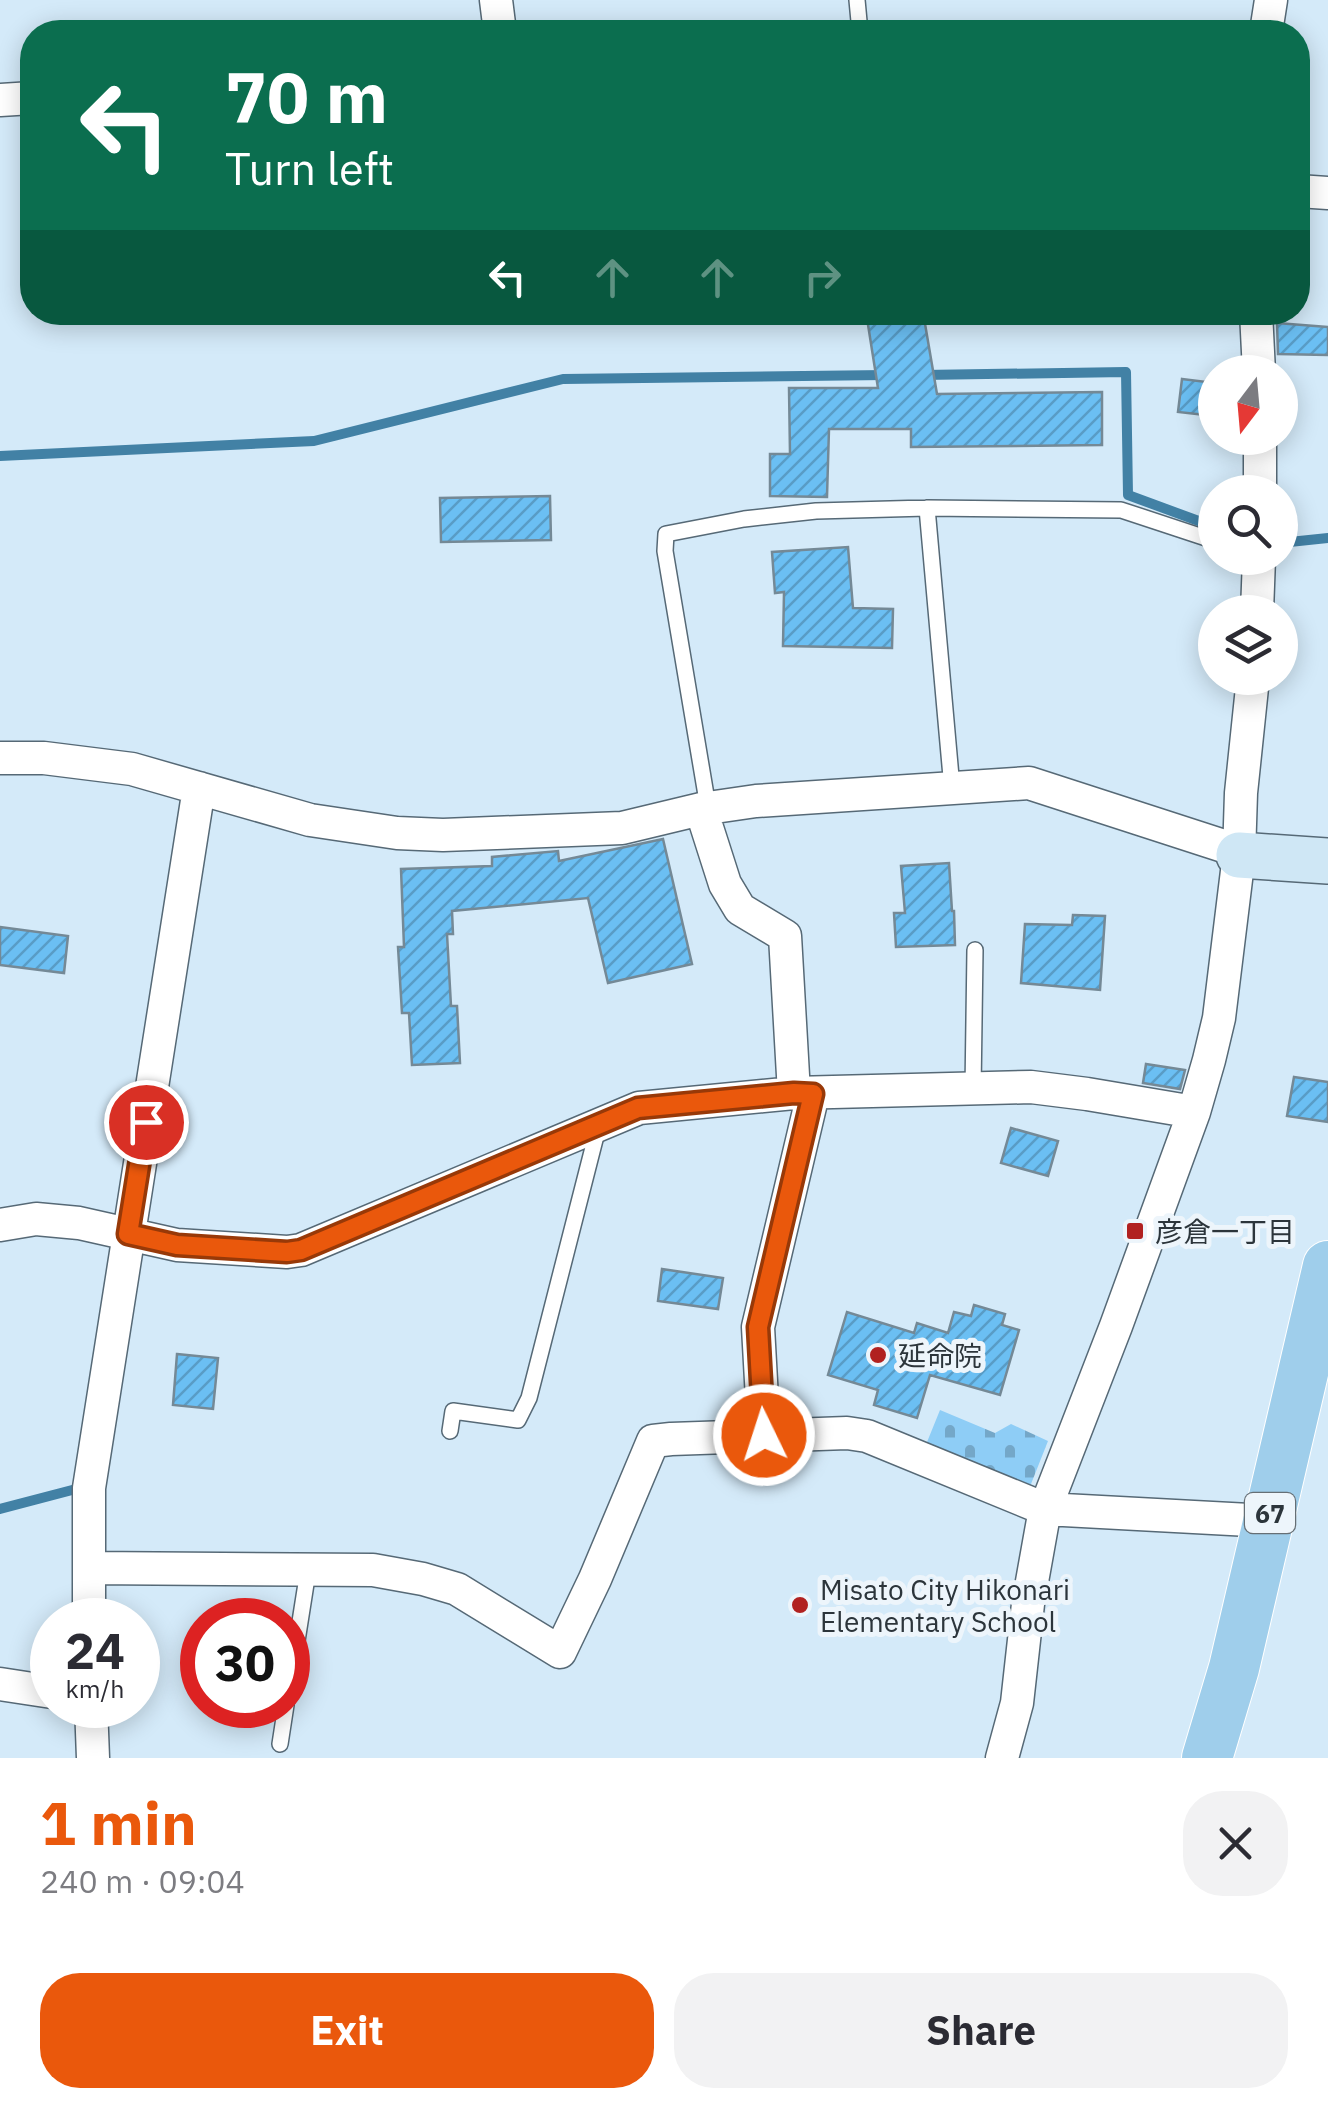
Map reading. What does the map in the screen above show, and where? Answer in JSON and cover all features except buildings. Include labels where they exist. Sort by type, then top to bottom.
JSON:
[{"type":"main road","name":"67","points":[[1207,1758],[1234,1668],[1328,1266]]},
{"type":"street","points":[[1257,325],[1258,355]]},
{"type":"street","points":[[1002,1758],[1017,1703],[1028,1604],[1045,1508],[1194,1112],[1218,1018],[1239,853],[1251,695]]},
{"type":"street","points":[[0,758],[44,758],[132,769],[310,820],[397,833],[443,835],[622,828],[704,808],[756,801],[1029,783],[1239,853],[1328,861]]},
{"type":"street","points":[[90,1598],[89,1488],[199,788]]},
{"type":"street","points":[[704,808],[726,884],[740,910],[785,936],[804,1094],[758,1327],[764,1435]]},
{"type":"street","points":[[0,1224],[36,1219],[79,1223],[177,1245],[301,1250],[638,1108],[804,1094],[1030,1087],[1194,1112]]},
{"type":"street","points":[[89,1568],[373,1570],[457,1590],[560,1652],[653,1441],[764,1435],[867,1436],[1045,1508],[1268,1521]]},
{"type":"street","points":[[0,1684],[30,1689]]},
{"type":"street","points":[[92,1728],[93,1758]]},
{"type":"lane","points":[[928,508],[952,788]]},
{"type":"lane","points":[[704,808],[665,551],[666,534],[798,513],[928,508],[1121,510],[1198,535]]},
{"type":"lane","points":[[973,1090],[975,950]]},
{"type":"lane","points":[[450,1431],[452,1412],[518,1420],[529,1398],[599,1124]]},
{"type":"lane","points":[[304,1598],[308,1571]]},
{"type":"lane","points":[[280,1744],[283,1728]]},
{"type":"green space","points":[[940,1410],[995,1433],[1011,1424],[1048,1441],[1031,1484],[1024,1488],[925,1447]]},
{"type":"waterway","points":[[923,375],[1126,372],[1128,495],[1198,521]]},
{"type":"waterway","points":[[0,456],[314,441],[563,379],[886,375]]},
{"type":"waterway","points":[[1298,541],[1328,538]]},
{"type":"waterway","points":[[0,1509],[76,1489]]},
{"type":"place","name":"彦倉一丁目","points":[[1135,1231]]},
{"type":"place","name":"延命院","points":[[878,1355]]},
{"type":"place","name":"Misato City Hikonari Elementary School","points":[[800,1605]]},
{"type":"route","points":[[146,1122],[128,1234],[177,1245],[287,1252],[301,1250],[638,1108],[813,1094],[758,1327],[764,1435]]}]
